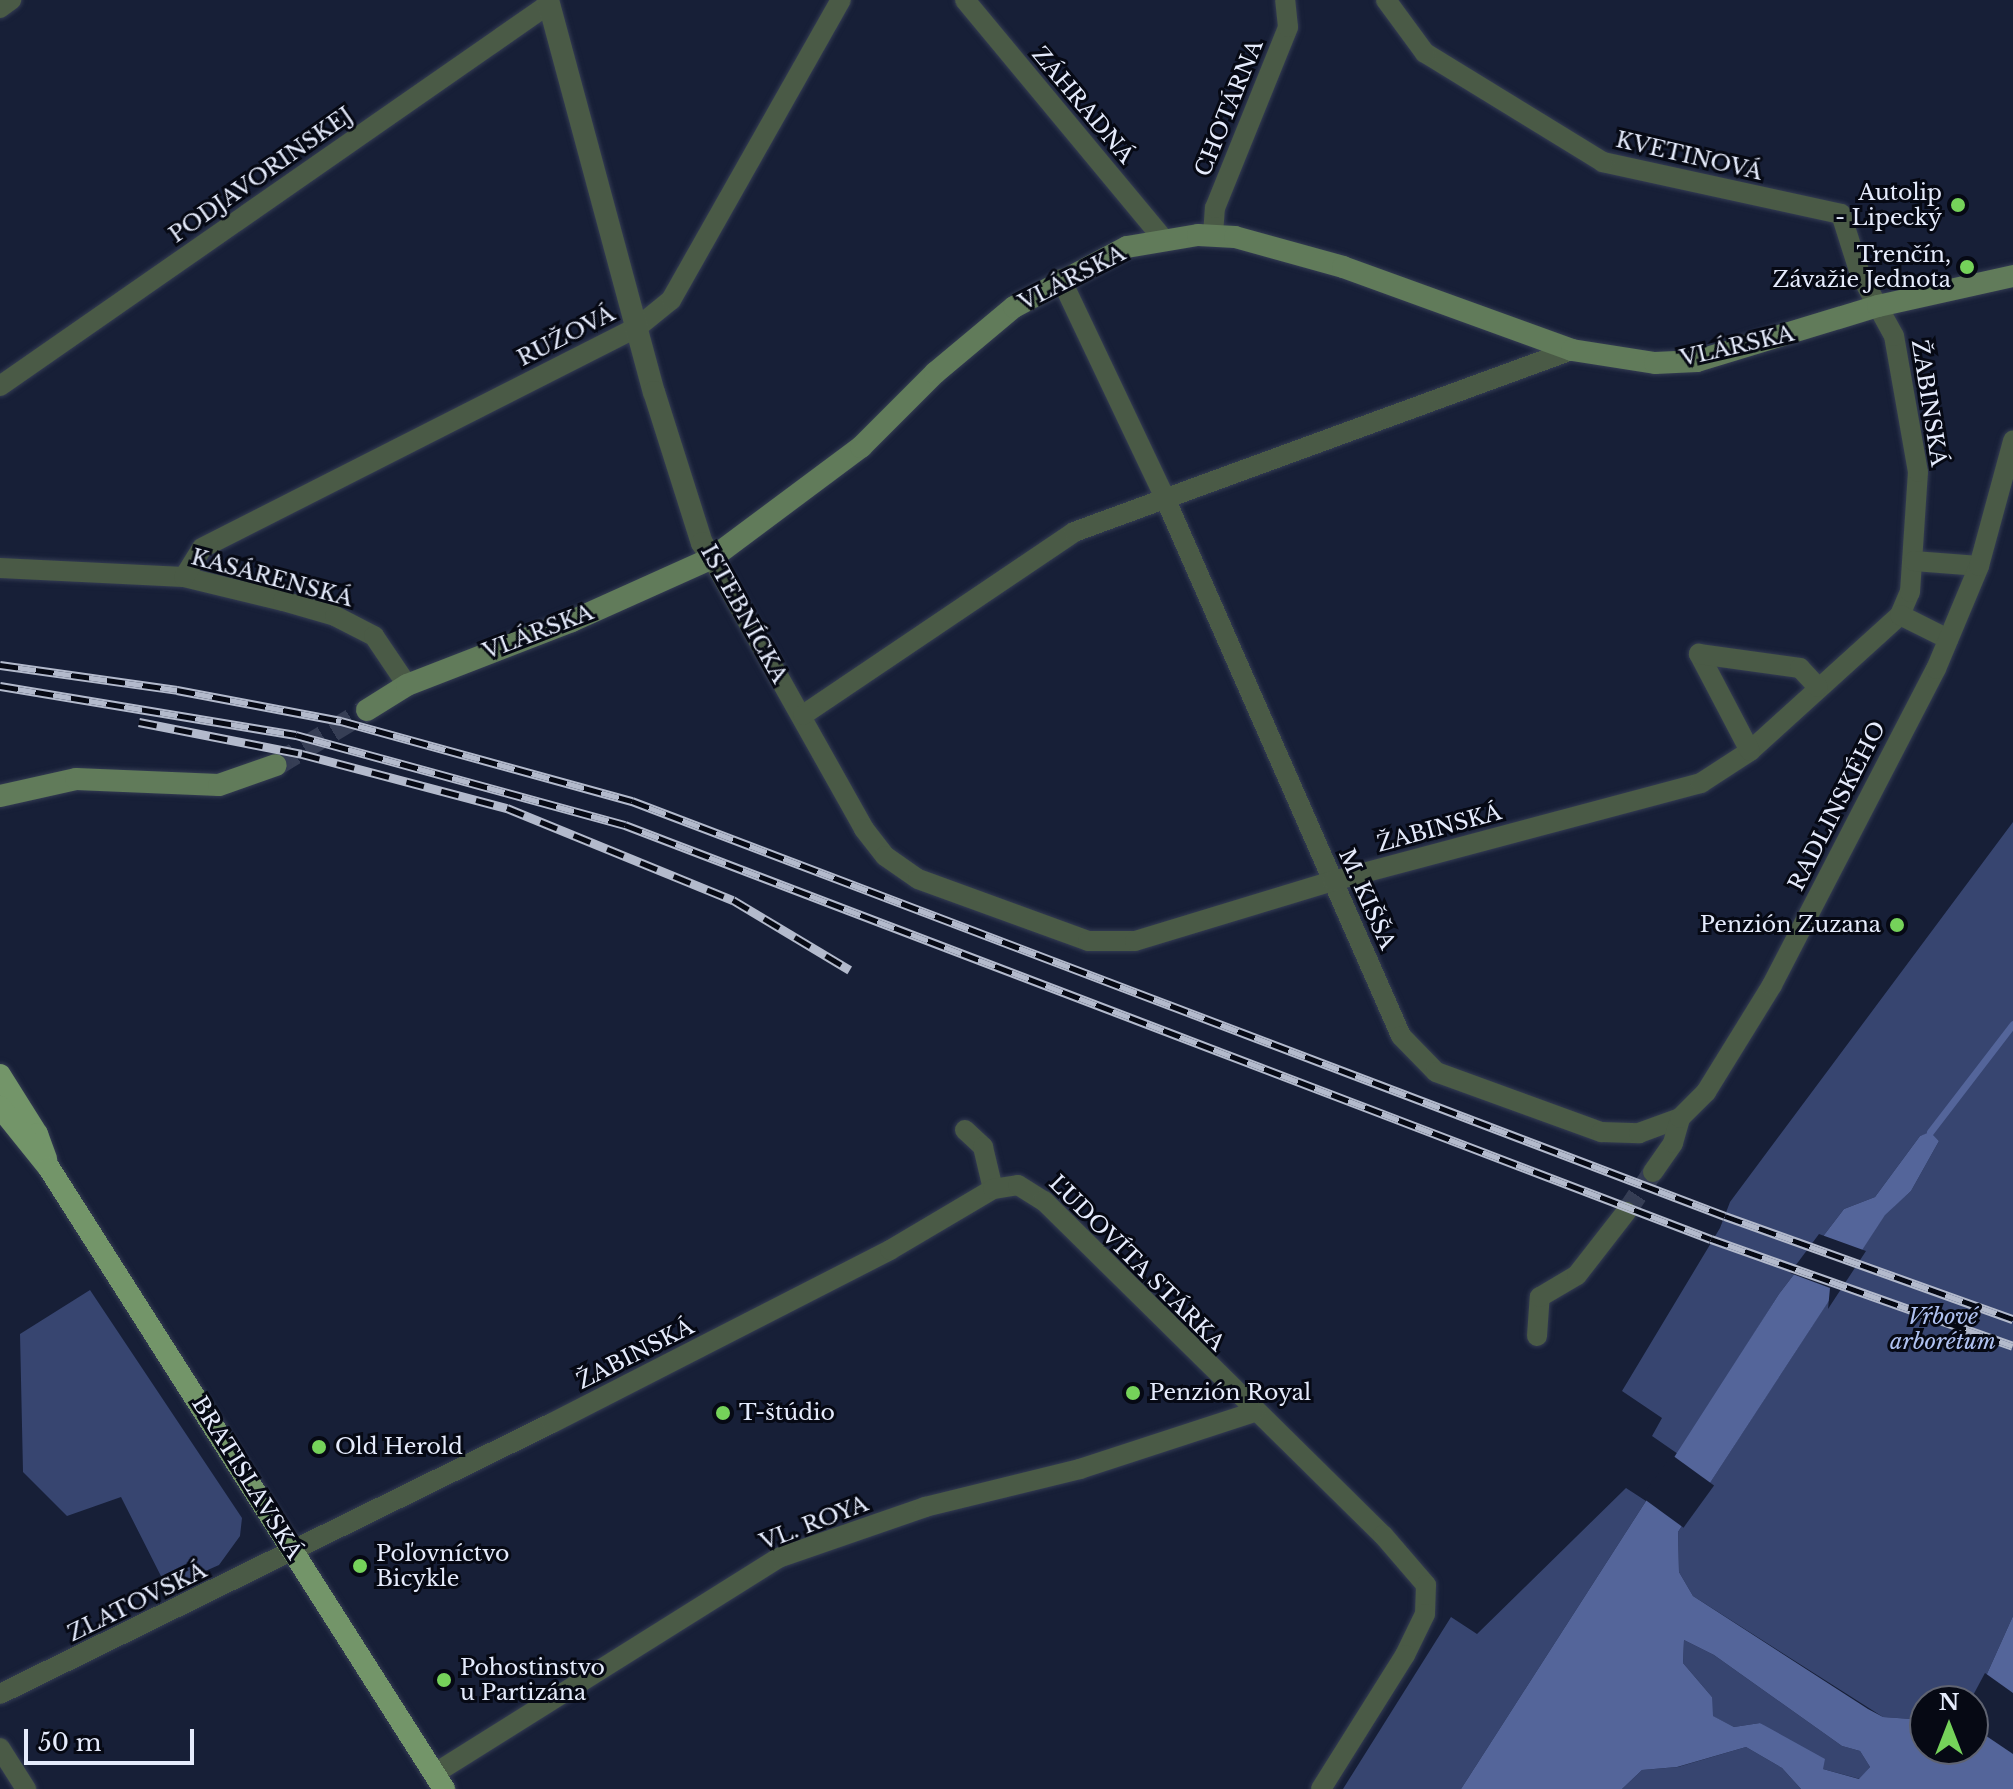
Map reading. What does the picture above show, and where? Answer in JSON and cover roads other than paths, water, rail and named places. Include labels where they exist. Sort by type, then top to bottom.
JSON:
[{"type":"main road","name":"VLÁRSKA","points":[[367,710],[407,685],[572,621],[712,558],[861,447],[935,373],[1014,307],[1061,279],[1127,247],[1213,235],[1343,267],[1572,350],[1655,363],[1697,361],[1878,306],[2013,276]]},
{"type":"main road","points":[[0,796],[76,779],[219,785],[276,765]]},
{"type":"main road","name":"BRATISLAVSKÁ","points":[[0,1075],[37,1134],[49,1168]]},
{"type":"main road","name":"BRATISLAVSKÁ","points":[[0,1107],[49,1168],[439,1781]]},
{"type":"street","points":[[0,8],[11,0]]},
{"type":"street","name":"RUŽOVÁ","points":[[184,577],[202,548],[639,326],[671,300],[841,0]]},
{"type":"street","name":"ZÁHRADNÁ","points":[[965,0],[1164,240]]},
{"type":"street","name":"CHOTÁRNA","points":[[1213,235],[1215,208],[1288,27],[1285,0]]},
{"type":"street","name":"KVETINOVÁ","points":[[1386,0],[1425,53],[1603,162],[1841,214],[1860,274],[1878,306]]},
{"type":"street","name":"ISTEBNÍCKA","points":[[548,2],[697,525],[712,558],[803,715],[864,829],[904,872],[1071,938],[1135,941]]},
{"type":"street","name":"PODJAVORINSKEJ","points":[[0,386],[548,2]]},
{"type":"street","name":"M. KIŠŠA","points":[[1061,279],[1165,498],[1401,1036],[1416,1057],[1436,1072],[1601,1132],[1639,1133],[1680,1118]]},
{"type":"street","name":"ŽABINSKÁ","points":[[1135,941],[1333,881],[1701,783],[1750,751],[1900,615],[1910,592],[1918,472],[1894,336],[1878,306]]},
{"type":"street","points":[[803,715],[1074,532],[1572,350]]},
{"type":"street","name":"RADLINSKÉHO","points":[[1639,1133],[1653,1172],[1673,1143],[1680,1118],[1706,1092],[1772,985],[1948,639],[1979,566],[2013,441]]},
{"type":"street","points":[[1914,561],[1979,566]]},
{"type":"street","name":"KASÁRENSKÁ","points":[[0,568],[184,577],[283,601],[357,626],[388,652],[407,685]]},
{"type":"street","points":[[1900,615],[1948,639]]},
{"type":"street","points":[[1750,751],[1699,654],[1800,668],[1818,687]]},
{"type":"street","points":[[965,1130],[983,1147],[993,1189]]},
{"type":"street","name":"ĽUDOVÍTA STÁRKA","points":[[993,1189],[1018,1185],[1033,1191],[1417,1572],[1428,1595],[1425,1614],[1405,1655],[1321,1789]]},
{"type":"street","name":"ŽABINSKÁ","points":[[293,1553],[890,1250],[993,1189]]},
{"type":"street","points":[[1537,1336],[1540,1297],[1577,1275],[1626,1212]]},
{"type":"street","name":"VL. ROYA","points":[[439,1781],[778,1558],[925,1507],[1080,1469],[1254,1412]]},
{"type":"street","name":"ZLATOVSKÁ","points":[[0,1694],[293,1553]]},
{"type":"street","points":[[0,1748],[26,1789]]},
{"type":"waterway","points":[[1930,1132],[2013,1024]]},
{"type":"tunnel","points":[[276,765],[367,710]]},
{"type":"tunnel","points":[[1626,1212],[1653,1172]]},
{"type":"railway","points":[[0,665],[177,690],[341,721],[632,801],[1725,1216],[2013,1319]]},
{"type":"railway","points":[[0,686],[296,735],[625,825],[1711,1239],[2013,1346]]},
{"type":"railway","points":[[139,722],[302,754],[507,808],[733,900],[850,970]]},
{"type":"place","name":"Autolip - Lipecký","points":[[1958,205]]},
{"type":"place","name":"Trenčín, Závažie Jednota","points":[[1967,267]]},
{"type":"place","name":"Penzión Zuzana","points":[[1897,925]]},
{"type":"place","name":"Penzión Royal","points":[[1133,1393]]},
{"type":"place","name":"T-štúdio","points":[[723,1413]]},
{"type":"place","name":"Old Herold","points":[[319,1447]]},
{"type":"place","name":"Poľovníctvo Bicykle","points":[[360,1566]]},
{"type":"place","name":"Pohostinstvo u Partizána","points":[[444,1680]]},
{"type":"park label","name":"Vŕbové arborétum","points":[[1943,1328]]}]
